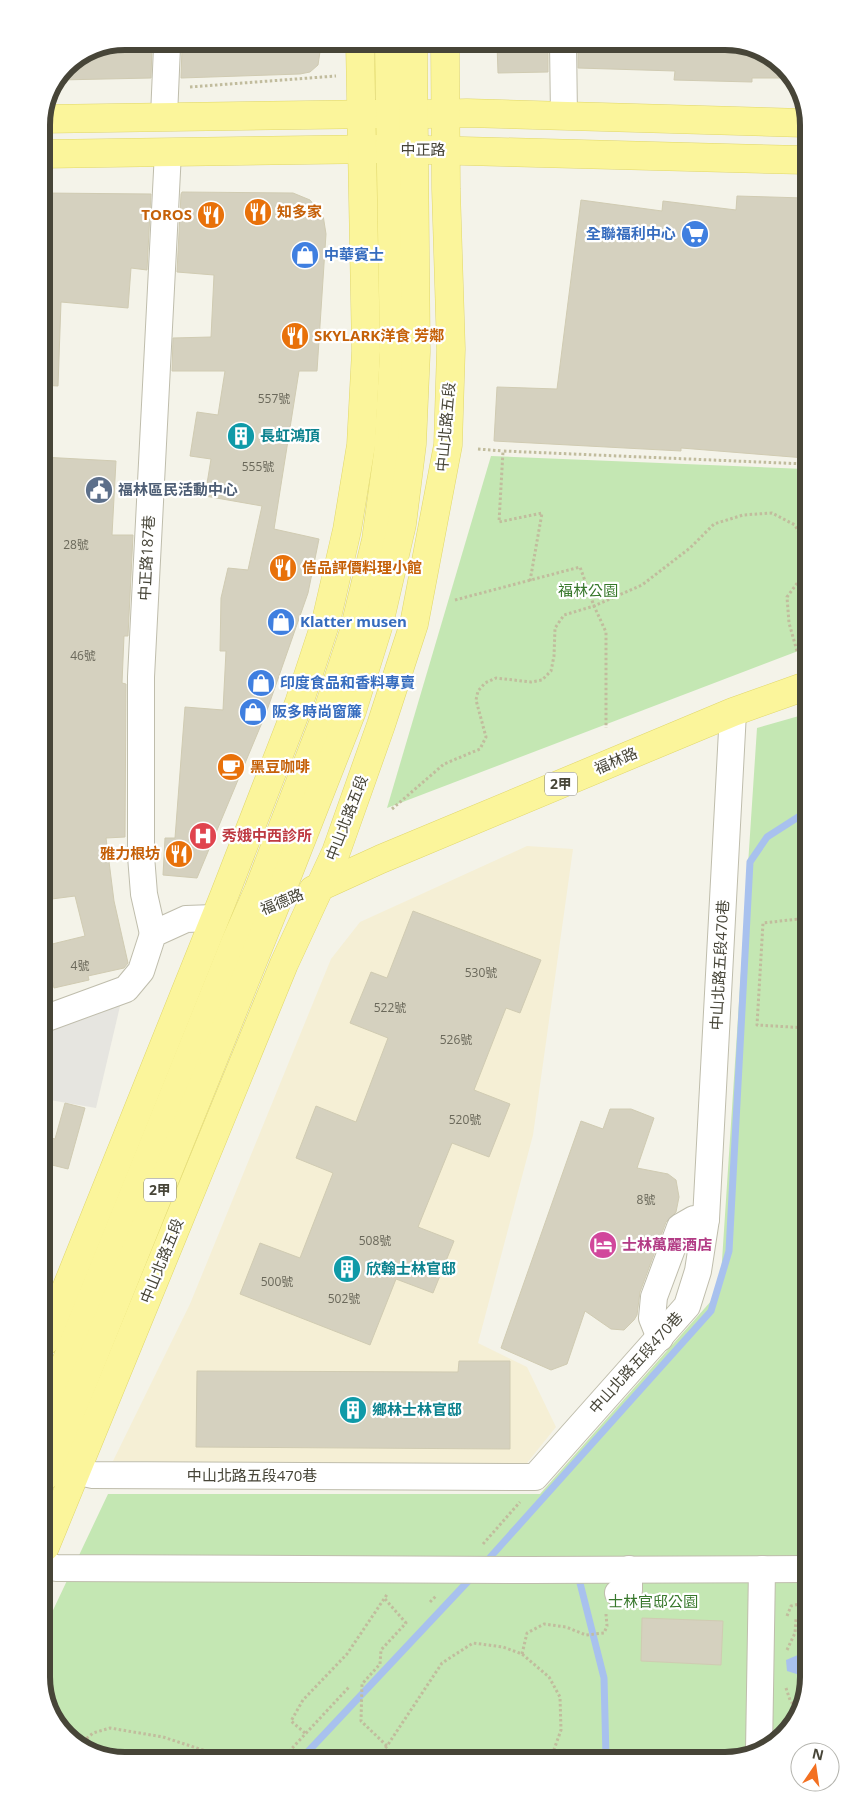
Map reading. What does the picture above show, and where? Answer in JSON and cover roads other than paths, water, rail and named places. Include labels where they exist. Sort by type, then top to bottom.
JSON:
[{"type":"main road","points":[[50,1328],[299,703],[326,621],[347,530],[362,445],[366,360],[360,50]]},
{"type":"main road","name":"中山北路五段","points":[[389,50],[402,114]]},
{"type":"main road","name":"中山北路五段","points":[[50,1462],[168,1142],[247,916],[330,704],[354,630],[376,540],[388,453],[394,353],[402,114],[412,50]]},
{"type":"main road","name":"中山北路五段","points":[[50,1534],[284,964],[318,887],[336,852],[381,726],[414,624],[448,445],[451,349],[446,189],[445,50]]},
{"type":"main road","points":[[50,119],[466,113],[800,123]]},
{"type":"main road","name":"中正路","points":[[50,154],[363,148],[800,160]]},
{"type":"main road","name":"中山北路五段","points":[[50,1395],[276,906],[352,711],[379,624],[402,524],[412,444],[416,352],[402,150]]},
{"type":"main road","name":"福林路","points":[[318,887],[732,712],[800,688]]},
{"type":"main road","name":"福德路","points":[[214,918],[247,916],[276,906],[318,887]]},
{"type":"main road","points":[[132,1124],[204,1159]]},
{"type":"street","points":[[164,116],[167,50]]},
{"type":"street","points":[[563,50],[564,116]]},
{"type":"street","name":"中正路187巷","points":[[153,934],[144,894],[141,856],[141,676],[168,152]]},
{"type":"street","name":"中山北路五段470巷","points":[[75,1471],[94,1475],[535,1477],[660,1338],[687,1306],[698,1270],[706,1219],[732,712]]},
{"type":"street","points":[[50,1017],[126,989],[141,971],[153,934],[186,919],[214,918]]},
{"type":"street","points":[[50,1566],[56,1568],[461,1570],[800,1569]]},
{"type":"street","points":[[618,1593],[629,1592],[629,1569]]},
{"type":"street","points":[[759,1743],[762,1569]]},
{"type":"water","points":[[800,1654],[800,1675],[787,1671],[786,1660]]},
{"type":"waterway","points":[[485,1563],[711,1311],[729,1251],[750,862],[767,837],[800,816]]},
{"type":"waterway","points":[[308,1752],[473,1576]]},
{"type":"waterway","points":[[579,1579],[604,1678],[606,1752]]},
{"type":"place","name":"知多家","points":[[258,212]]},
{"type":"place","name":"TOROS","points":[[211,215]]},
{"type":"place","name":"全聯福利中心","points":[[695,234]]},
{"type":"place","name":"中華賓士","points":[[305,255]]},
{"type":"place","name":"SKYLARK洋食 芳鄰","points":[[295,336]]},
{"type":"place","name":"長虹鴻頂","points":[[241,436]]},
{"type":"place","name":"福林區民活動中心","points":[[99,490]]},
{"type":"place","name":"佶品評價料理小館","points":[[283,568]]},
{"type":"place","name":"Klatter musen","points":[[281,622]]},
{"type":"place","name":"印度食品和香料專賣","points":[[261,683]]},
{"type":"place","name":"阪多時尚窗簾","points":[[253,712]]},
{"type":"place","name":"黑豆咖啡","points":[[231,767]]},
{"type":"place","name":"秀娥中西診所","points":[[203,836]]},
{"type":"place","name":"雅力根坊","points":[[179,854]]},
{"type":"place","name":"士林萬麗酒店","points":[[603,1245]]},
{"type":"place","name":"欣翰士林官邸","points":[[347,1269]]},
{"type":"place","name":"鄉林士林官邸","points":[[353,1410]]},
{"type":"park label","name":"福林公園","points":[[588,591]]},
{"type":"park label","name":"士林官邸公園","points":[[653,1602]]}]
